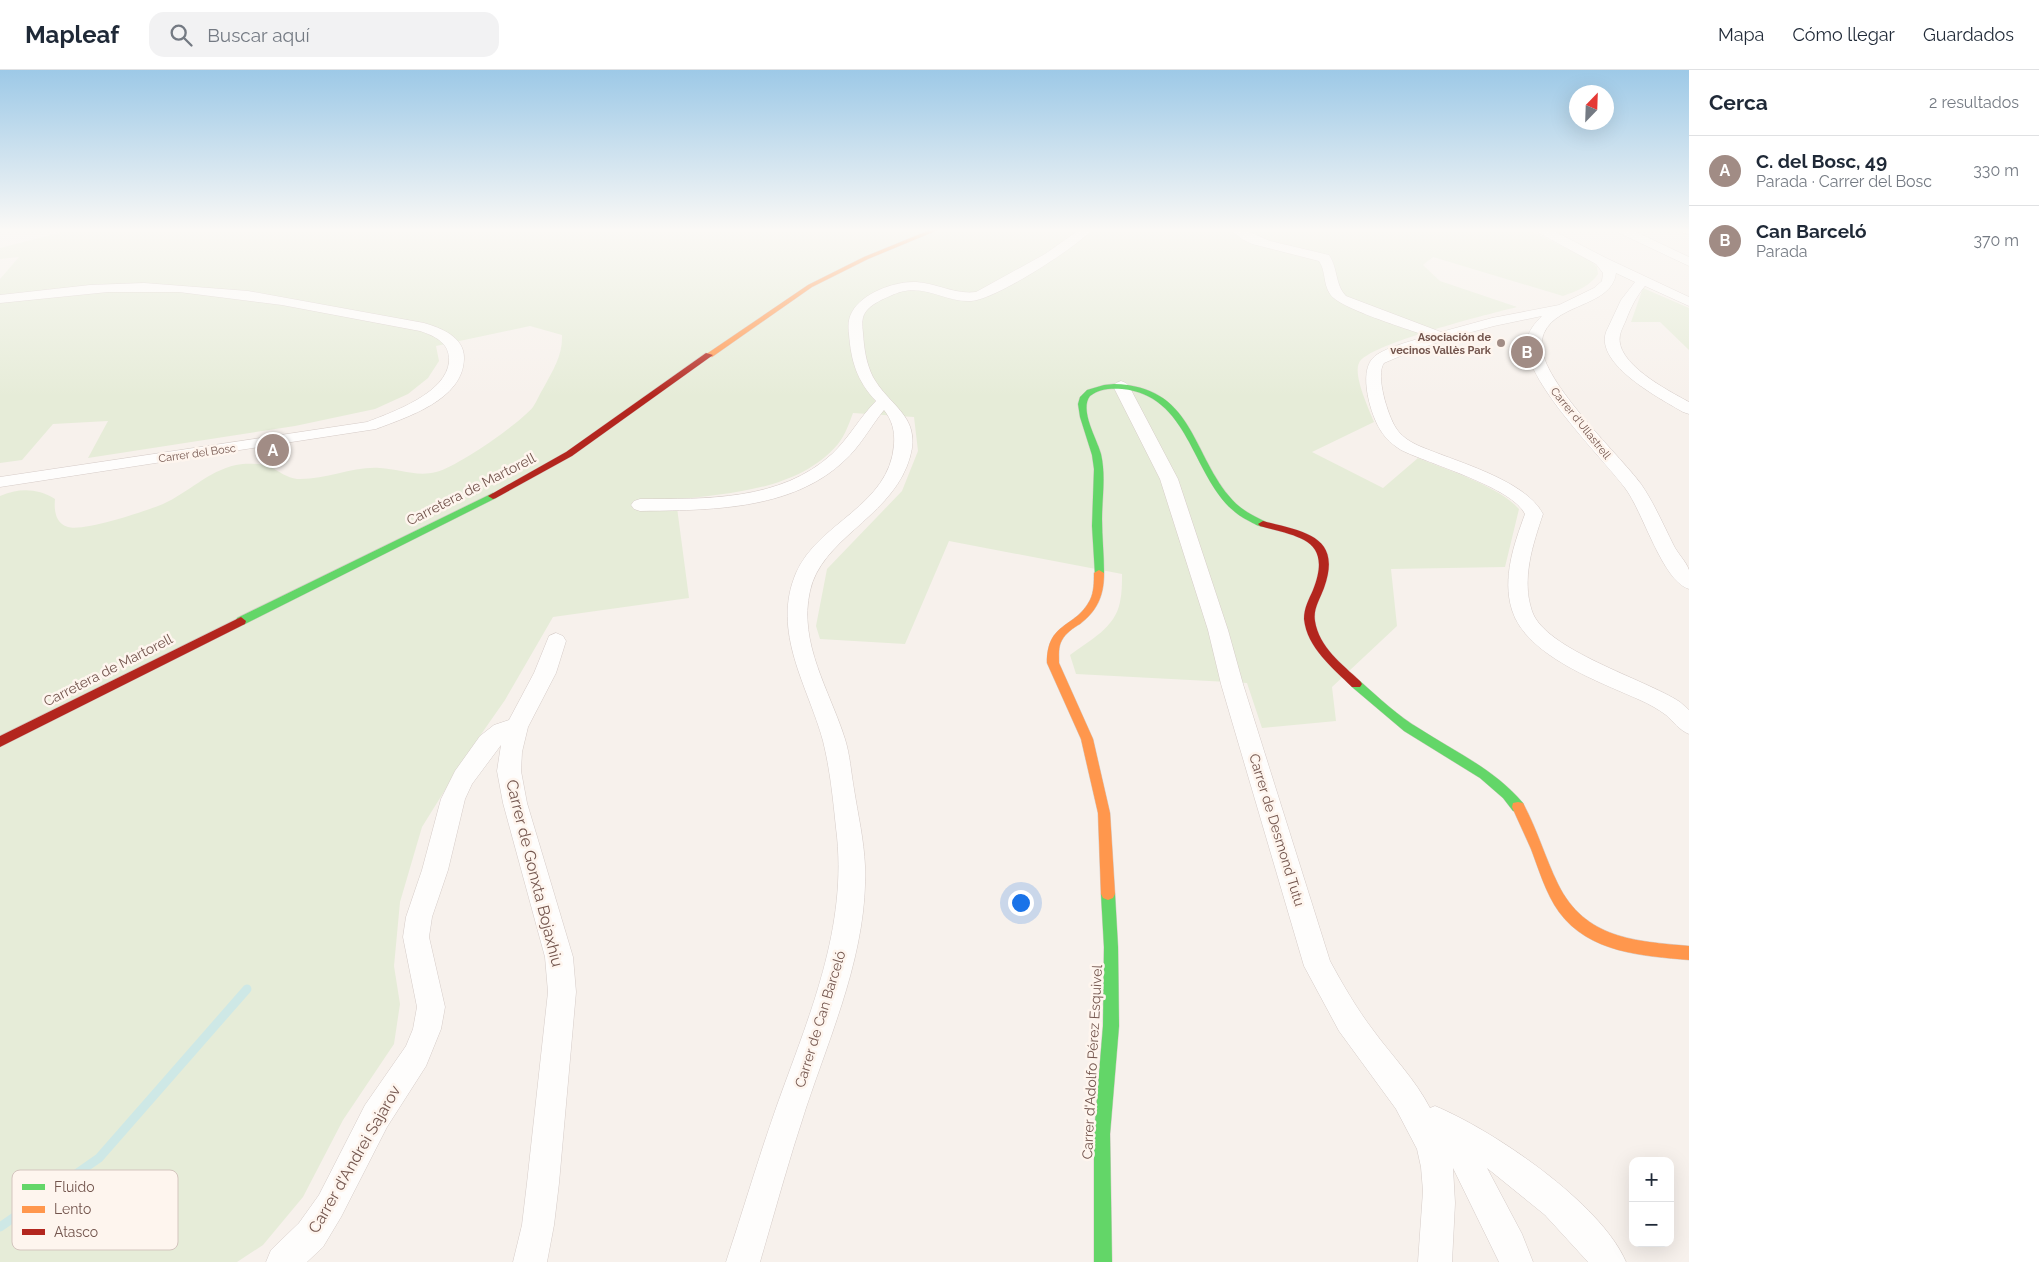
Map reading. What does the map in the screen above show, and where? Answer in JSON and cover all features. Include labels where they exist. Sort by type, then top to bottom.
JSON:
[{"type":"street","name":"Carretera de Martorell","points":[[0,742],[346,567],[514,486],[569,454],[750,325],[812,286]]},
{"type":"street","name":"Carrer de Can Barceló","points":[[743,1262],[781,1137],[840,965],[850,912],[852,870],[848,820],[839,764],[832,736],[798,642],[796,608],[800,586],[809,566],[834,539],[862,516],[877,499],[898,468],[903,445],[901,424],[885,400],[865,378],[856,348],[855,324],[858,311],[864,306],[888,291],[903,286]]},
{"type":"street","name":"Carrer de Can Barceló","points":[[922,286],[965,296],[980,295],[997,286]]},
{"type":"street","points":[[1333,286],[1341,299],[1439,336]]},
{"type":"street","name":"Carrer d'Ullastrell","points":[[1607,286],[1560,309],[1542,323],[1534,341],[1538,359],[1543,373],[1552,388],[1634,488],[1673,562],[1689,582]]},
{"type":"street","points":[[1637,286],[1631,292],[1612,336],[1616,351],[1619,357],[1636,375],[1689,409]]},
{"type":"street","points":[[1655,286],[1689,302]]},
{"type":"street","name":"Carrer del Bosc","points":[[0,299],[40,294],[142,287],[233,293],[433,330],[450,341],[454,346],[458,362],[453,376],[428,399],[402,413],[370,426],[0,482]]},
{"type":"street","points":[[1560,309],[1501,319],[1439,336],[1383,357],[1373,365],[1373,380],[1377,397],[1390,432],[1395,438],[1412,449],[1494,483],[1517,495],[1531,507],[1534,514],[1522,549],[1518,583],[1522,612],[1525,619],[1556,649],[1668,704],[1689,724]]},
{"type":"street","points":[[1121,386],[1154,394],[1174,410],[1186,425],[1221,490],[1240,512],[1254,520],[1306,537],[1322,549],[1326,555],[1326,570],[1310,611],[1312,628],[1320,647],[1361,689],[1392,715],[1506,793],[1525,821],[1558,899],[1566,913],[1575,923],[1602,938],[1623,944],[1689,953]]},
{"type":"street","name":"Carrer de Desmond Tutu","points":[[1121,386],[1168,479],[1218,630],[1232,684],[1318,966],[1346,1016],[1424,1114],[1427,1136],[1437,1166],[1439,1194],[1435,1262]]},
{"type":"street","name":"Carrer d'Adolfo Pérez Esquivel","points":[[1103,1262],[1102,1134],[1111,1026],[1111,947],[1104,813],[1086,739],[1053,664],[1050,650],[1054,640],[1094,604],[1099,588],[1097,531],[1099,465],[1082,413],[1081,402],[1085,395],[1092,390],[1121,386]]},
{"type":"street","points":[[640,506],[704,505],[730,502],[797,484],[838,459],[874,410],[885,400]]},
{"type":"street","name":"Carrer de Gonxta Bojaxhiu","points":[[530,1262],[538,1225],[543,1183],[562,992],[558,957],[514,803],[509,772],[510,752],[518,728],[545,673],[556,641]]},
{"type":"street","name":"Carrer d'Andrei Sajarov","points":[[283,1262],[311,1235],[330,1206],[376,1116],[416,1056],[427,1029],[431,1007],[416,937],[419,917],[435,870],[453,799],[463,778],[488,742],[502,731],[518,728]]},
{"type":"street","points":[[1424,1114],[1464,1155],[1510,1246],[1516,1262]]},
{"type":"street","points":[[1424,1114],[1494,1154],[1551,1198],[1592,1239],[1609,1262]]},
{"type":"green space","points":[[0,286],[1454,286],[1517,307],[1432,330],[1367,355],[1359,363],[1358,376],[1365,401],[1374,422],[1312,452],[1383,488],[1418,458],[1486,486],[1499,493],[1519,509],[1505,567],[1391,569],[1397,626],[1332,687],[1336,721],[1262,728],[1247,683],[1076,674],[1070,655],[1101,633],[1113,619],[1122,592],[1122,574],[949,541],[905,644],[820,639],[816,626],[827,569],[902,491],[918,451],[914,417],[853,413],[845,433],[838,444],[822,459],[804,471],[763,487],[676,500],[689,598],[553,617],[505,700],[468,753],[422,827],[400,902],[394,966],[400,1004],[394,1044],[343,1120],[303,1197],[263,1245],[237,1262],[0,1262],[0,496],[28,490],[48,495],[55,499],[55,512],[60,522],[68,527],[76,528],[115,520],[163,504],[216,472],[240,464],[266,466],[297,479],[308,479],[370,468],[422,474],[436,472],[458,462],[487,444],[515,424],[533,407],[557,362],[561,349],[562,335],[530,326],[436,346],[439,361],[428,378],[408,394],[375,409],[295,426],[88,458],[108,421],[53,424],[22,460],[0,463]]},
{"type":"green space","points":[[1528,286],[1586,286],[1563,296]]},
{"type":"green space","points":[[1643,288],[1689,308],[1689,350],[1660,322],[1631,322]]},
{"type":"waterway","points":[[82,1170],[99,1158],[247,989]]},
{"type":"waterway","points":[[0,1227],[12,1219]]},
{"type":"traffic: fast","points":[[1099,573],[1097,519],[1099,469],[1097,455],[1082,410],[1084,397],[1097,389],[1114,386],[1130,388],[1145,392],[1165,404],[1181,420],[1193,439],[1213,480],[1226,498],[1242,514],[1263,524]]},
{"type":"traffic: fast","points":[[241,621],[493,496]]},
{"type":"traffic: fast","points":[[1356,684],[1408,728],[1484,774],[1497,784],[1518,807]]},
{"type":"traffic: fast","points":[[1103,1262],[1102,1134],[1111,1026],[1111,947],[1108,894]]},
{"type":"traffic: slow","points":[[709,355],[811,286]]},
{"type":"traffic: slow","points":[[1099,573],[1098,589],[1093,604],[1087,612],[1060,634],[1055,642],[1053,663],[1087,739],[1104,813],[1108,894]]},
{"type":"traffic: slow","points":[[1518,807],[1533,837],[1553,888],[1563,907],[1577,922],[1592,933],[1628,946],[1689,953]]},
{"type":"traffic: jam","points":[[493,496],[569,454],[709,355]]},
{"type":"traffic: jam","points":[[1263,524],[1303,536],[1314,541],[1321,549],[1325,558],[1324,571],[1310,612],[1312,631],[1328,656],[1356,684]]},
{"type":"traffic: jam","points":[[0,742],[241,621]]},
{"type":"place","name":"Asociación de vecinos Vallès Park","points":[[1501,343]]},
{"type":"place","name":"Can Barceló","points":[[1527,352]]},
{"type":"place","name":"C. del Bosc, 49","points":[[273,450]]}]
